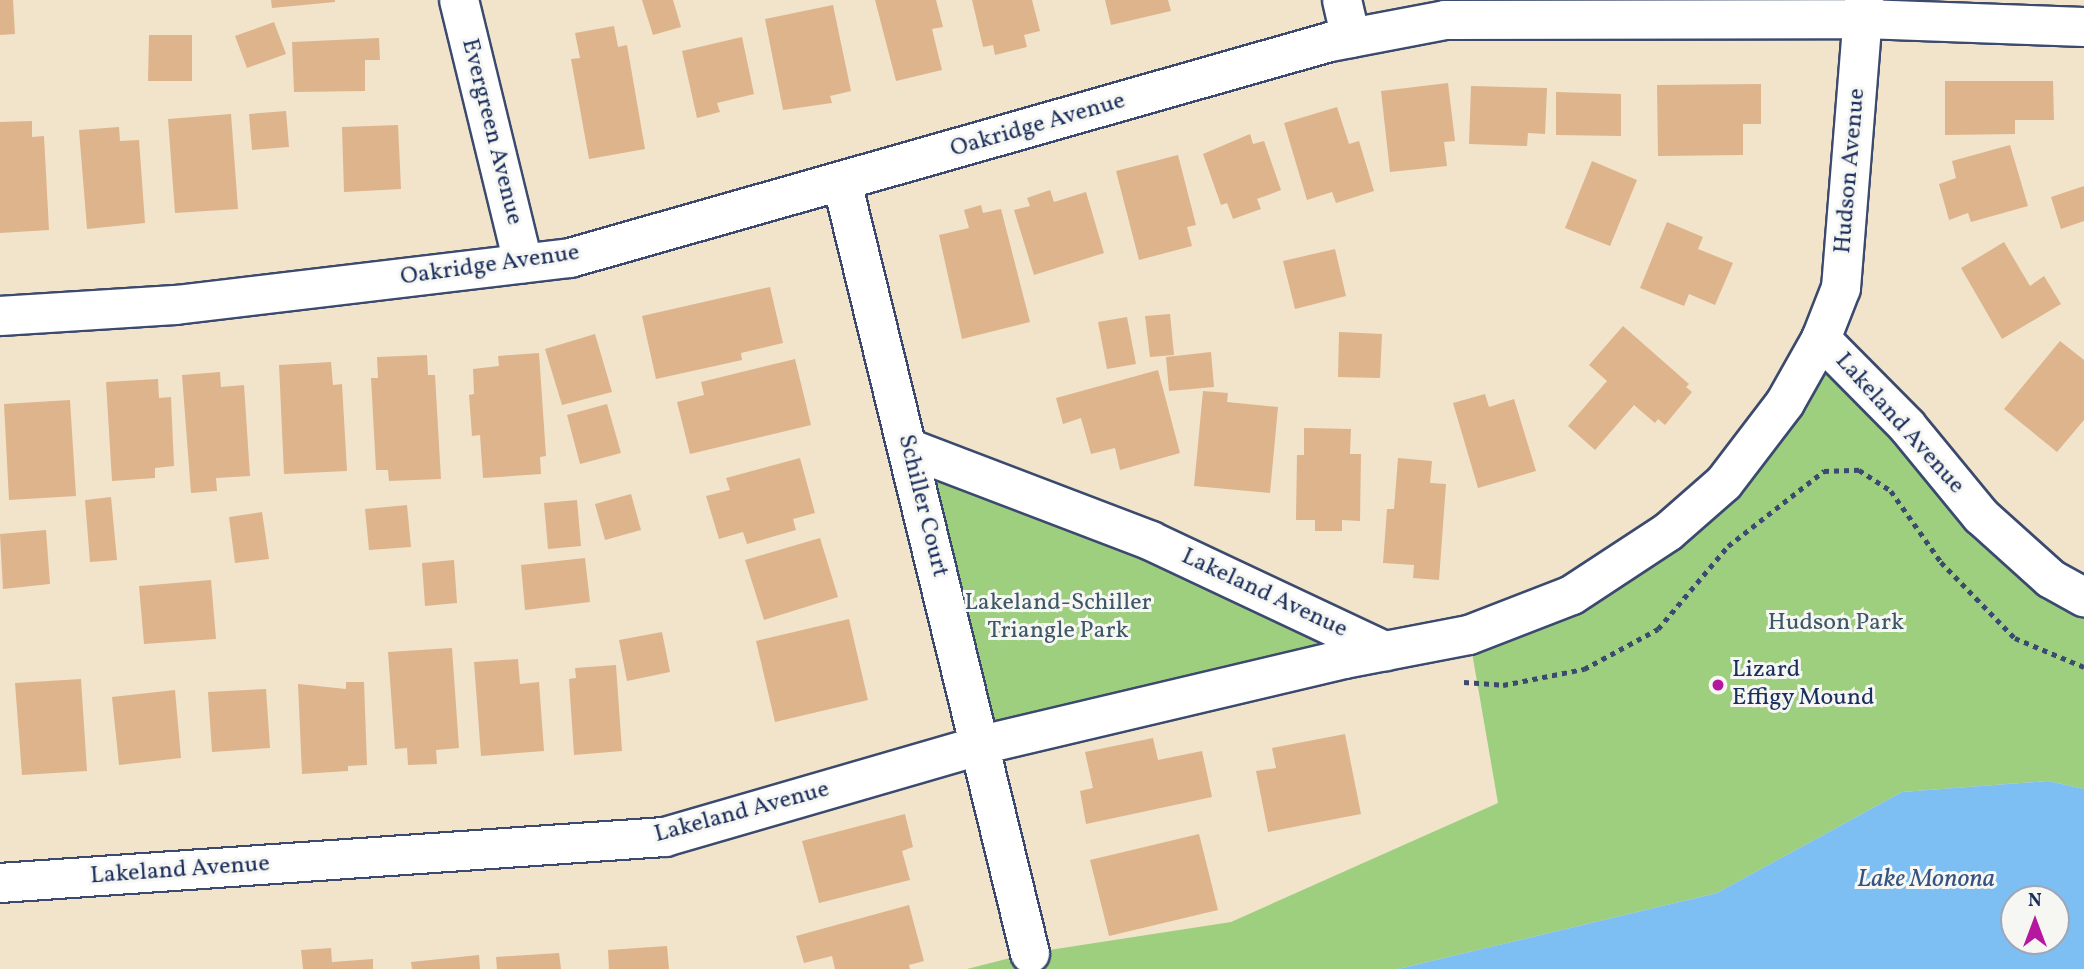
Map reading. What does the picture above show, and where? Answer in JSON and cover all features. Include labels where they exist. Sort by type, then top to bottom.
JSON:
[{"type":"street","name":"Evergreen Avenue","points":[[459,0],[523,263]]},
{"type":"street","points":[[1342,0],[1351,38]]},
{"type":"street","name":"Oakridge Avenue","points":[[0,316],[176,305],[570,258],[1351,38],[1472,18],[1864,10],[2084,27]]},
{"type":"street","name":"Hudson Avenue","points":[[1821,339],[1841,288],[1864,10]]},
{"type":"street","name":"Schiller Court","points":[[842,182],[1030,953]]},
{"type":"street","name":"Lakeland Avenue","points":[[0,883],[665,838],[981,745],[1385,651],[1469,635],[1572,595],[1668,532],[1724,483],[1785,403],[1821,339],[1907,426],[1981,516],[2051,579],[2084,597]]},
{"type":"street","name":"Lakeland Avenue","points":[[908,448],[1151,541],[1385,651]]},
{"type":"path","points":[[1451,681],[1503,685],[1584,669],[1658,629],[1728,546],[1824,471],[1859,470],[1891,491],[1941,562],[2015,638],[2084,667]]},
{"type":"green space","name":"Hudson Park","points":[[1821,339],[2084,597],[2084,789],[2048,781],[1902,792],[1717,893],[1398,969],[967,969],[1030,953],[1231,922],[1498,803],[1469,635],[1668,532]]},
{"type":"green space","name":"Lakeland-Schiller Triangle Park","points":[[908,448],[1385,651],[981,745]]},
{"type":"water","name":"Lake Monona","points":[[2048,781],[2084,789],[2084,969],[1398,969],[1717,893],[1902,792]]},
{"type":"building","points":[[0,0],[13,0],[15,34],[0,35]]},
{"type":"building","points":[[271,0],[335,0],[335,2],[272,8]]},
{"type":"building","points":[[642,0],[673,0],[681,27],[653,35]]},
{"type":"building","points":[[875,0],[936,0],[943,27],[932,29],[942,70],[896,81]]},
{"type":"building","points":[[972,0],[1032,0],[1040,31],[1024,35],[1027,47],[995,55],[993,45],[983,47]]},
{"type":"building","points":[[1105,0],[1168,0],[1171,11],[1111,25]]},
{"type":"building","points":[[833,5],[851,91],[830,96],[832,103],[783,110],[765,19]]},
{"type":"building","points":[[274,22],[286,54],[247,68],[235,36]]},
{"type":"building","points":[[614,26],[618,47],[627,45],[645,149],[589,159],[571,59],[580,58],[575,33]]},
{"type":"building","points":[[149,35],[192,35],[192,81],[148,81]]},
{"type":"building","points":[[742,37],[754,94],[717,103],[720,112],[697,118],[682,51]]},
{"type":"building","points":[[379,38],[380,60],[365,60],[365,91],[294,92],[292,42]]},
{"type":"building","points":[[1945,81],[2053,81],[2054,120],[2015,120],[2015,134],[1945,135]]},
{"type":"building","points":[[1448,83],[1455,141],[1444,142],[1447,166],[1390,172],[1381,91]]},
{"type":"building","points":[[1761,84],[1761,124],[1743,124],[1743,155],[1658,156],[1657,85]]},
{"type":"building","points":[[1471,86],[1547,88],[1545,134],[1528,133],[1527,146],[1469,144]]},
{"type":"building","points":[[1556,92],[1621,94],[1621,136],[1556,135]]},
{"type":"building","points":[[1337,107],[1349,144],[1359,141],[1374,191],[1336,203],[1332,192],[1307,200],[1284,123]]},
{"type":"building","points":[[286,111],[289,147],[252,150],[249,114]]},
{"type":"building","points":[[231,114],[238,209],[175,213],[168,119]]},
{"type":"building","points":[[32,121],[32,137],[44,136],[49,230],[0,233],[0,122]]},
{"type":"building","points":[[398,125],[401,189],[344,192],[342,127]]},
{"type":"building","points":[[119,127],[120,141],[139,140],[145,223],[87,229],[79,130]]},
{"type":"building","points":[[1250,134],[1253,144],[1264,141],[1281,190],[1257,199],[1261,209],[1233,219],[1227,203],[1221,205],[1203,154]]},
{"type":"building","points":[[2010,145],[2028,206],[1971,222],[1968,213],[1949,220],[1939,184],[1956,178],[1952,161]]},
{"type":"building","points":[[1178,155],[1196,225],[1187,227],[1192,246],[1139,260],[1116,171]]},
{"type":"building","points":[[1592,161],[1637,180],[1610,246],[1565,228]]},
{"type":"building","points":[[2084,186],[2084,221],[2061,229],[2051,197]]},
{"type":"building","points":[[1050,190],[1054,202],[1086,192],[1104,253],[1034,275],[1014,210],[1030,206],[1027,198]]},
{"type":"building","points":[[981,205],[983,213],[1001,209],[1030,322],[962,339],[939,235],[969,228],[964,210]]},
{"type":"building","points":[[1667,222],[1703,237],[1698,249],[1733,263],[1715,305],[1689,294],[1684,306],[1640,288]]},
{"type":"building","points":[[2004,242],[2030,286],[2044,276],[2061,304],[2002,339],[1961,268]]},
{"type":"building","points":[[1335,249],[1346,296],[1295,309],[1283,261]]},
{"type":"building","points":[[770,287],[783,343],[741,353],[742,360],[656,379],[642,316]]},
{"type":"building","points":[[1170,314],[1174,355],[1150,357],[1145,316]]},
{"type":"building","points":[[1127,317],[1136,364],[1107,369],[1098,322]]},
{"type":"building","points":[[1623,326],[1689,384],[1686,387],[1692,392],[1665,425],[1658,419],[1655,423],[1634,405],[1595,450],[1568,426],[1607,381],[1589,365]]},
{"type":"building","points":[[1339,332],[1382,334],[1380,378],[1338,377]]},
{"type":"building","points":[[595,334],[612,392],[562,405],[545,349]]},
{"type":"building","points":[[2060,341],[2084,360],[2084,420],[2057,452],[2004,409]]},
{"type":"building","points":[[1211,352],[1214,387],[1169,391],[1166,357]]},
{"type":"building","points":[[539,353],[546,456],[540,457],[541,474],[483,478],[480,435],[472,436],[469,395],[474,394],[473,369],[499,366],[498,356]]},
{"type":"building","points":[[427,355],[428,375],[435,375],[441,479],[389,481],[388,470],[376,470],[371,378],[378,378],[377,357]]},
{"type":"building","points":[[795,359],[811,425],[690,454],[677,402],[704,395],[701,382]]},
{"type":"building","points":[[331,362],[333,385],[342,384],[347,471],[284,474],[279,365]]},
{"type":"building","points":[[1158,370],[1180,453],[1120,470],[1115,448],[1091,454],[1081,418],[1063,424],[1056,398]]},
{"type":"building","points":[[220,372],[221,387],[244,385],[250,476],[216,478],[217,491],[191,493],[182,375]]},
{"type":"building","points":[[158,379],[159,398],[171,397],[174,466],[155,468],[155,478],[112,481],[106,382]]},
{"type":"building","points":[[1203,391],[1228,393],[1227,402],[1278,407],[1270,493],[1194,486]]},
{"type":"building","points":[[1485,394],[1489,407],[1514,399],[1536,471],[1478,488],[1453,403]]},
{"type":"building","points":[[70,400],[76,496],[9,500],[4,404]]},
{"type":"building","points":[[607,404],[621,453],[580,464],[567,415]]},
{"type":"building","points":[[1304,428],[1351,429],[1350,454],[1361,454],[1360,521],[1342,520],[1342,531],[1315,531],[1315,520],[1296,520],[1297,455],[1304,455]]},
{"type":"building","points":[[800,458],[815,513],[793,519],[796,530],[747,544],[743,532],[719,539],[706,496],[730,490],[726,478]]},
{"type":"building","points":[[1398,458],[1432,461],[1430,483],[1446,484],[1439,580],[1413,578],[1414,565],[1383,563],[1387,509],[1394,509]]},
{"type":"building","points":[[631,494],[641,530],[605,540],[595,504]]},
{"type":"building","points":[[111,497],[117,560],[90,562],[85,500]]},
{"type":"building","points":[[577,500],[581,546],[548,549],[544,503]]},
{"type":"building","points":[[407,505],[411,547],[369,550],[365,509]]},
{"type":"building","points":[[262,512],[269,559],[235,563],[229,517]]},
{"type":"building","points":[[46,530],[50,584],[3,589],[0,534]]},
{"type":"building","points":[[820,538],[838,597],[764,620],[745,560]]},
{"type":"building","points":[[585,558],[590,602],[525,610],[521,565]]},
{"type":"building","points":[[454,560],[457,603],[425,606],[422,563]]},
{"type":"building","points":[[211,580],[216,639],[144,644],[139,586]]},
{"type":"building","points":[[849,619],[868,700],[775,722],[756,641]]},
{"type":"building","points":[[662,632],[670,672],[627,681],[619,640]]},
{"type":"building","points":[[452,648],[459,748],[436,750],[437,764],[408,765],[407,748],[395,749],[388,652]]},
{"type":"building","points":[[518,659],[520,684],[539,682],[544,751],[481,756],[474,662]]},
{"type":"building","points":[[616,665],[622,751],[574,755],[569,679],[576,678],[575,668]]},
{"type":"building","points":[[81,679],[87,771],[22,775],[15,683]]},
{"type":"building","points":[[346,682],[364,682],[367,765],[348,766],[348,771],[302,774],[298,684],[346,689]]},
{"type":"building","points":[[266,689],[270,748],[212,752],[208,692]]},
{"type":"building","points":[[175,690],[181,758],[119,765],[112,697]]},
{"type":"building","points":[[1345,734],[1361,814],[1268,832],[1256,771],[1276,768],[1272,748]]},
{"type":"building","points":[[1153,738],[1158,760],[1202,751],[1212,797],[1086,824],[1080,791],[1093,788],[1085,752]]},
{"type":"building","points":[[905,814],[913,847],[902,851],[910,880],[819,903],[802,841]]},
{"type":"building","points":[[1199,834],[1218,910],[1109,936],[1090,860]]},
{"type":"building","points":[[909,905],[924,961],[909,965],[910,969],[835,969],[832,956],[804,963],[796,936]]},
{"type":"building","points":[[667,946],[669,969],[609,969],[608,950]]},
{"type":"building","points":[[331,948],[332,962],[373,959],[373,969],[303,969],[301,950]]},
{"type":"building","points":[[559,953],[561,969],[497,969],[496,957]]},
{"type":"building","points":[[479,955],[480,969],[412,969],[411,962]]},
{"type":"place","name":"Lizard Effigy Mound","points":[[1718,685]]}]
